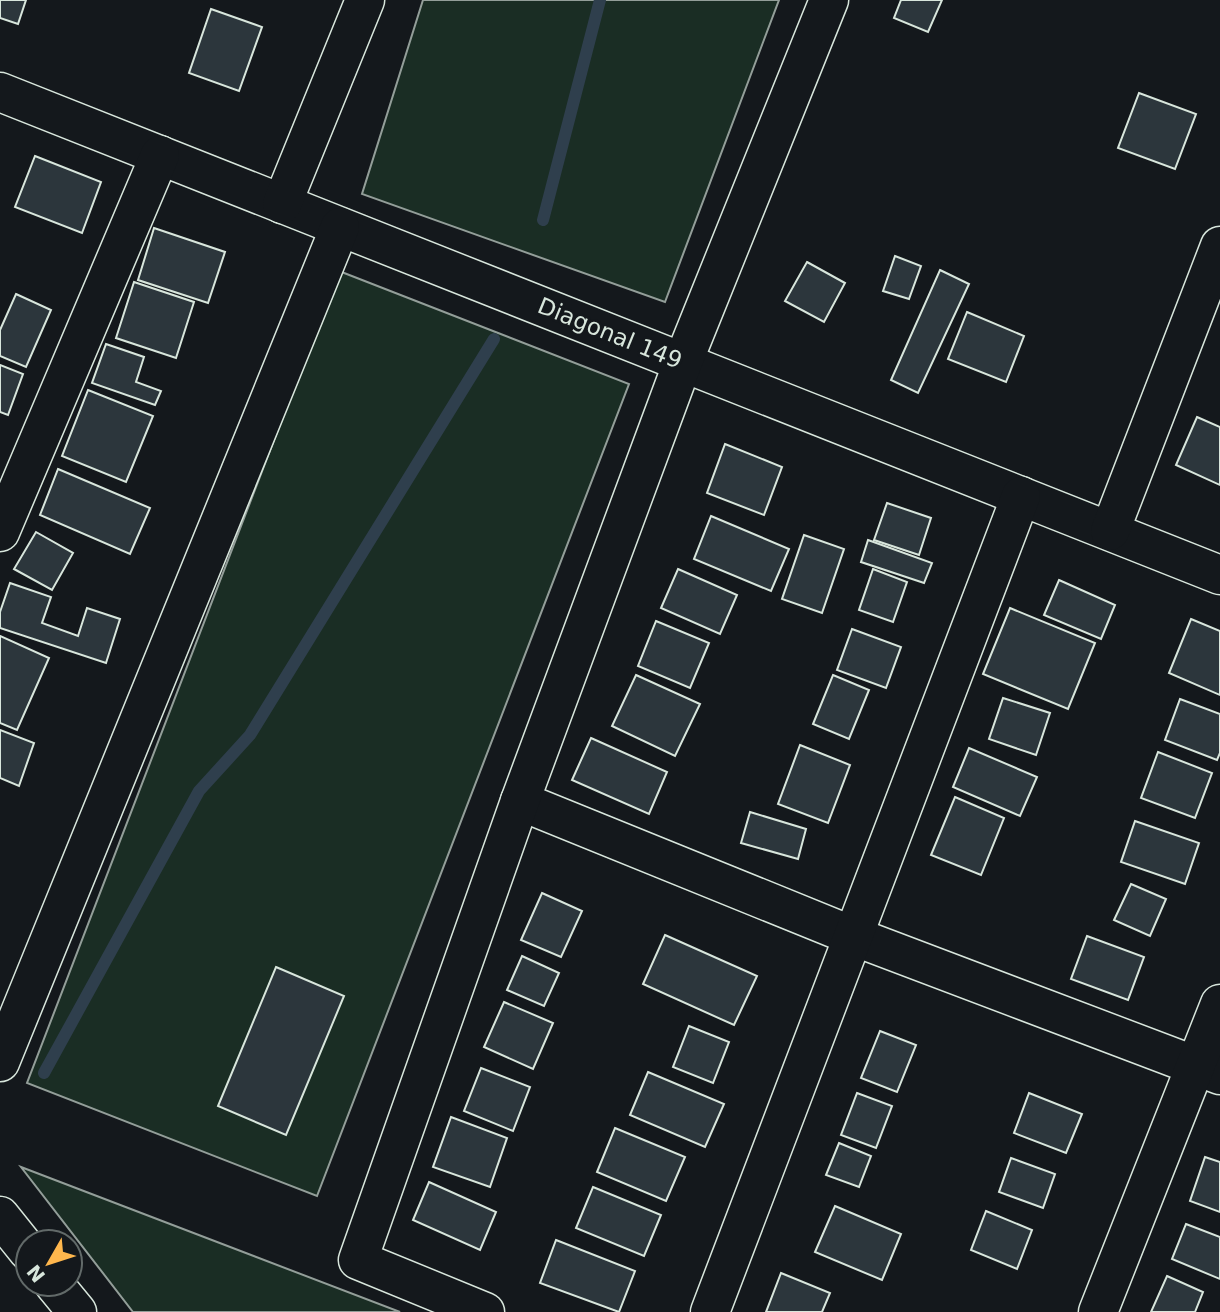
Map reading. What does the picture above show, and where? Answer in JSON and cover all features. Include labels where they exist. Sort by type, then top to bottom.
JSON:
[{"type":"street","points":[[282,204],[365,0]]},
{"type":"street","points":[[485,1312],[358,1260],[520,801],[683,362],[829,0]]},
{"type":"street","name":"Diagonal 149","points":[[0,92],[1220,575]]},
{"type":"street","points":[[0,532],[160,155]]},
{"type":"street","points":[[0,1062],[340,227]]},
{"type":"street","points":[[1110,531],[1220,246]]},
{"type":"street","points":[[710,1312],[1021,496]]},
{"type":"street","points":[[520,801],[853,936],[1209,1070]]},
{"type":"street","points":[[1098,1312],[1209,1070],[1220,1004]]},
{"type":"street","points":[[0,1216],[14,1234]]},
{"type":"street","points":[[65,1298],[76,1312]]},
{"type":"green space","points":[[423,0],[779,0],[665,302],[362,194]]},
{"type":"green space","points":[[339,271],[629,384],[317,1196],[27,1083]]},
{"type":"green space","points":[[21,1167],[400,1312],[133,1312],[84,1249],[84,1228],[68,1228]]},
{"type":"building","points":[[0,0],[26,0],[18,24],[0,18]]},
{"type":"building","points":[[901,0],[942,0],[928,32],[894,18]]},
{"type":"building","points":[[211,9],[262,27],[239,91],[189,73]]},
{"type":"building","points":[[1139,93],[1196,114],[1175,169],[1118,148]]},
{"type":"building","points":[[35,156],[101,182],[82,233],[15,207]]},
{"type":"building","points":[[154,228],[225,252],[208,303],[138,280]]},
{"type":"building","points":[[895,256],[921,266],[909,299],[883,291]]},
{"type":"building","points":[[807,262],[845,283],[824,322],[785,301]]},
{"type":"building","points":[[940,270],[969,284],[918,393],[891,380]]},
{"type":"building","points":[[134,282],[194,302],[176,358],[116,338]]},
{"type":"building","points":[[16,294],[51,310],[26,367],[0,356],[0,330]]},
{"type":"building","points":[[967,312],[1024,336],[1006,382],[948,359]]},
{"type":"building","points":[[106,344],[144,357],[136,382],[161,391],[155,405],[92,383]]},
{"type":"building","points":[[0,365],[23,374],[8,415],[0,412]]},
{"type":"building","points":[[88,390],[153,416],[126,482],[62,456]]},
{"type":"building","points":[[1197,417],[1220,427],[1220,485],[1176,465]]},
{"type":"building","points":[[725,444],[782,467],[764,515],[707,493]]},
{"type":"building","points":[[58,469],[150,508],[130,554],[40,515]]},
{"type":"building","points":[[887,503],[931,518],[919,555],[874,540]]},
{"type":"building","points":[[711,516],[789,549],[771,591],[694,559]]},
{"type":"building","points":[[36,532],[73,553],[52,590],[14,569]]},
{"type":"building","points":[[804,535],[844,549],[822,613],[782,599]]},
{"type":"building","points":[[868,540],[932,563],[924,583],[861,562]]},
{"type":"building","points":[[678,569],[737,595],[720,634],[661,608]]},
{"type":"building","points":[[873,569],[907,582],[893,622],[859,610]]},
{"type":"building","points":[[1059,580],[1115,605],[1101,639],[1044,615]]},
{"type":"building","points":[[10,583],[51,597],[42,623],[78,636],[87,608],[120,619],[106,663],[0,628],[0,612]]},
{"type":"building","points":[[1010,608],[1095,643],[1068,709],[983,674]]},
{"type":"building","points":[[1191,619],[1220,631],[1220,695],[1169,673]]},
{"type":"building","points":[[656,621],[709,643],[690,688],[638,666]]},
{"type":"building","points":[[852,629],[901,647],[886,688],[837,670]]},
{"type":"building","points":[[0,636],[49,658],[17,730],[0,723]]},
{"type":"building","points":[[636,675],[700,704],[675,756],[612,726]]},
{"type":"building","points":[[833,675],[869,690],[849,739],[813,724]]},
{"type":"building","points":[[1003,698],[1050,713],[1036,755],[989,739]]},
{"type":"building","points":[[1180,699],[1220,714],[1220,753],[1217,760],[1165,740]]},
{"type":"building","points":[[0,730],[34,743],[19,786],[0,778]]},
{"type":"building","points":[[591,738],[667,772],[649,814],[572,780]]},
{"type":"building","points":[[800,745],[850,765],[828,823],[778,804]]},
{"type":"building","points":[[969,748],[1037,777],[1020,816],[953,787]]},
{"type":"building","points":[[1158,752],[1212,773],[1195,818],[1141,798]]},
{"type":"building","points":[[955,797],[1004,818],[981,875],[931,855]]},
{"type":"building","points":[[750,812],[806,829],[798,859],[741,843]]},
{"type":"building","points":[[1135,821],[1199,843],[1185,884],[1121,862]]},
{"type":"building","points":[[1131,884],[1166,899],[1150,936],[1114,920]]},
{"type":"building","points":[[542,893],[582,911],[561,957],[521,940]]},
{"type":"building","points":[[665,935],[757,976],[734,1025],[643,984]]},
{"type":"building","points":[[1087,936],[1144,957],[1128,1000],[1071,979]]},
{"type":"building","points":[[522,956],[559,973],[544,1006],[507,990]]},
{"type":"building","points":[[276,967],[344,996],[286,1135],[218,1106]]},
{"type":"building","points":[[504,1002],[553,1023],[533,1069],[484,1047]]},
{"type":"building","points":[[689,1026],[729,1042],[713,1083],[673,1067]]},
{"type":"building","points":[[880,1031],[916,1045],[897,1092],[861,1078]]},
{"type":"building","points":[[481,1068],[530,1087],[513,1131],[464,1111]]},
{"type":"building","points":[[648,1072],[724,1104],[705,1147],[630,1115]]},
{"type":"building","points":[[857,1093],[892,1106],[876,1148],[841,1135]]},
{"type":"building","points":[[1029,1093],[1082,1114],[1066,1153],[1014,1133]]},
{"type":"building","points":[[451,1117],[507,1138],[490,1187],[433,1167]]},
{"type":"building","points":[[615,1128],[685,1157],[666,1201],[597,1172]]},
{"type":"building","points":[[839,1143],[871,1156],[859,1187],[826,1175]]},
{"type":"building","points":[[1205,1157],[1220,1162],[1220,1212],[1190,1201]]},
{"type":"building","points":[[1011,1158],[1055,1174],[1043,1208],[999,1192]]},
{"type":"building","points":[[429,1182],[496,1212],[480,1250],[413,1220]]},
{"type":"building","points":[[593,1187],[661,1215],[644,1256],[576,1228]]},
{"type":"building","points":[[835,1206],[901,1234],[882,1280],[815,1252]]},
{"type":"building","points":[[986,1211],[1032,1230],[1017,1269],[971,1250]]},
{"type":"building","points":[[1186,1224],[1220,1237],[1220,1279],[1172,1259]]},
{"type":"building","points":[[556,1240],[635,1271],[619,1312],[540,1283]]},
{"type":"building","points":[[781,1273],[830,1293],[822,1312],[766,1312]]},
{"type":"building","points":[[1167,1276],[1203,1292],[1195,1312],[1151,1312]]},
{"type":"waterway","points":[[543,220],[600,0]]},
{"type":"waterway","points":[[44,1073],[199,791],[250,735],[494,339]]}]
